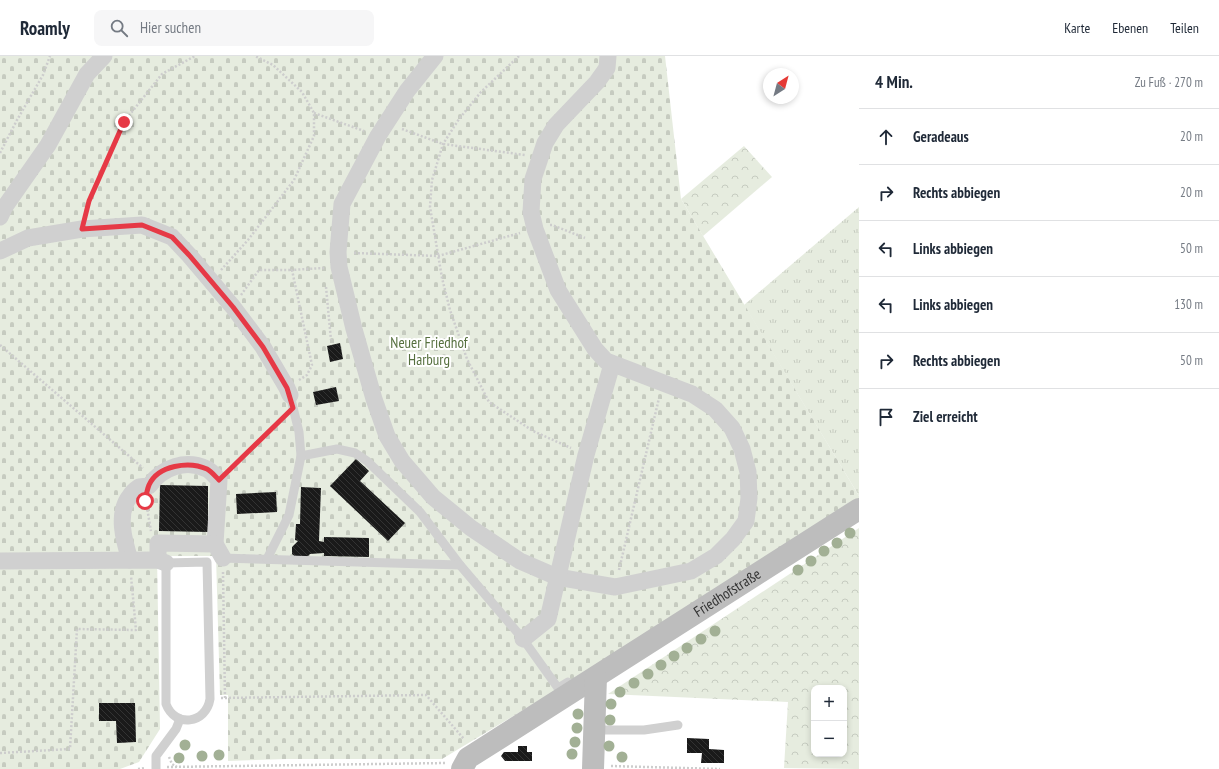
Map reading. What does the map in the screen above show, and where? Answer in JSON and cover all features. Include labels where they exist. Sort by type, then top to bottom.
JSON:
[{"type":"street","points":[[0,217],[4,208],[48,145],[87,74],[104,56]]},
{"type":"street","points":[[435,56],[407,91],[382,129],[342,204],[338,252],[339,267],[354,329],[374,399],[387,436],[402,461],[433,497],[471,528],[520,561],[557,577],[615,587],[691,571],[716,556],[746,521],[749,498],[748,472],[742,449],[732,428],[715,409],[692,394],[606,361],[595,349],[558,290],[535,229],[531,212],[533,179],[545,143],[556,125],[597,82],[607,68],[608,56]]},
{"type":"street","points":[[0,251],[28,238],[82,229],[142,225],[172,237],[211,281],[263,347],[287,388],[292,402]]},
{"type":"street","points":[[523,640],[548,619],[586,455],[612,364]]},
{"type":"street","points":[[0,561],[130,560],[161,555],[217,559],[219,480],[208,469],[189,465],[168,468],[151,482],[139,486],[129,497],[122,514],[124,540],[130,560]]},
{"type":"street","name":"Friedhofstraße","points":[[452,766],[476,753],[859,509]]},
{"type":"street","points":[[594,767],[596,677]]},
{"type":"lane","points":[[267,559],[289,515],[301,456],[299,432],[292,402]]},
{"type":"lane","points":[[301,456],[337,450],[354,453],[368,462],[420,512],[460,565],[523,640],[558,688],[568,682]]},
{"type":"lane","points":[[161,555],[166,704],[170,712],[186,721],[195,719],[204,712],[210,699],[217,559],[267,559],[460,565]]},
{"type":"lane","points":[[155,768],[155,760],[158,753],[176,729],[180,719]]},
{"type":"lane","points":[[594,730],[644,730],[678,725]]},
{"type":"path","points":[[0,153],[43,75],[50,56]]},
{"type":"path","points":[[82,229],[89,201],[124,122],[162,74],[195,56]]},
{"type":"path","points":[[211,281],[248,240],[294,180],[314,136],[314,113],[302,92],[273,65],[255,56]]},
{"type":"path","points":[[519,56],[481,92],[459,119],[443,144],[432,180],[430,207],[438,256],[450,310],[467,359],[489,402],[533,431],[586,455]]},
{"type":"path","points":[[314,113],[443,144],[541,157]]},
{"type":"path","points":[[338,252],[438,256],[535,229]]},
{"type":"path","points":[[563,229],[584,238]]},
{"type":"path","points":[[242,294],[260,270],[324,268],[325,275]]},
{"type":"path","points":[[292,270],[312,365]]},
{"type":"path","points":[[326,282],[330,340]]},
{"type":"path","points":[[0,346],[151,482],[145,501],[150,530],[161,555]]},
{"type":"path","points":[[615,587],[663,382]]},
{"type":"path","points":[[219,480],[292,402]]},
{"type":"path","points":[[217,559],[226,698]]},
{"type":"path","points":[[0,753],[70,749],[78,629],[136,630],[130,560]]},
{"type":"path","points":[[210,699],[426,695],[476,753]]},
{"type":"path","points":[[155,768],[452,766]]},
{"type":"path","points":[[594,767],[720,769]]},
{"type":"green space","name":"Neuer Friedhof Harburg","points":[[0,56],[665,56],[681,199],[859,496],[859,508],[442,759],[287,759],[228,761],[228,695],[220,695],[216,556],[157,556],[160,729],[139,762],[120,769],[0,769]]},
{"type":"green space","points":[[744,146],[772,177],[703,236],[681,199]]},
{"type":"green space","points":[[859,207],[859,496],[744,305]]},
{"type":"green space","points":[[859,528],[859,769],[784,768],[788,702],[608,694]]},
{"type":"building","points":[[340,343],[343,359],[330,362],[327,346]]},
{"type":"building","points":[[336,387],[339,401],[316,405],[313,392]]},
{"type":"building","points":[[356,459],[369,471],[360,481],[405,523],[388,541],[330,486]]},
{"type":"building","points":[[160,485],[208,486],[208,532],[159,531]]},
{"type":"building","points":[[301,487],[321,488],[319,541],[324,542],[324,537],[369,538],[369,557],[324,556],[324,553],[310,554],[305,559],[298,559],[292,554],[292,547],[298,541],[295,540],[296,524],[300,524]]},
{"type":"building","points":[[276,492],[277,512],[237,514],[236,494]]},
{"type":"building","points":[[99,703],[135,703],[136,742],[117,743],[116,721],[99,721]]},
{"type":"building","points":[[687,738],[709,739],[709,749],[724,750],[724,763],[701,763],[702,753],[687,753]]},
{"type":"building","points":[[518,746],[527,746],[527,752],[532,752],[532,761],[505,761],[501,756],[504,752],[518,752]]},
{"type":"route","points":[[124,122],[89,201],[82,229],[142,225],[172,237],[233,307],[263,347],[287,388],[293,408],[219,480],[208,469],[189,465],[168,468],[154,478],[149,486],[145,501]]}]
